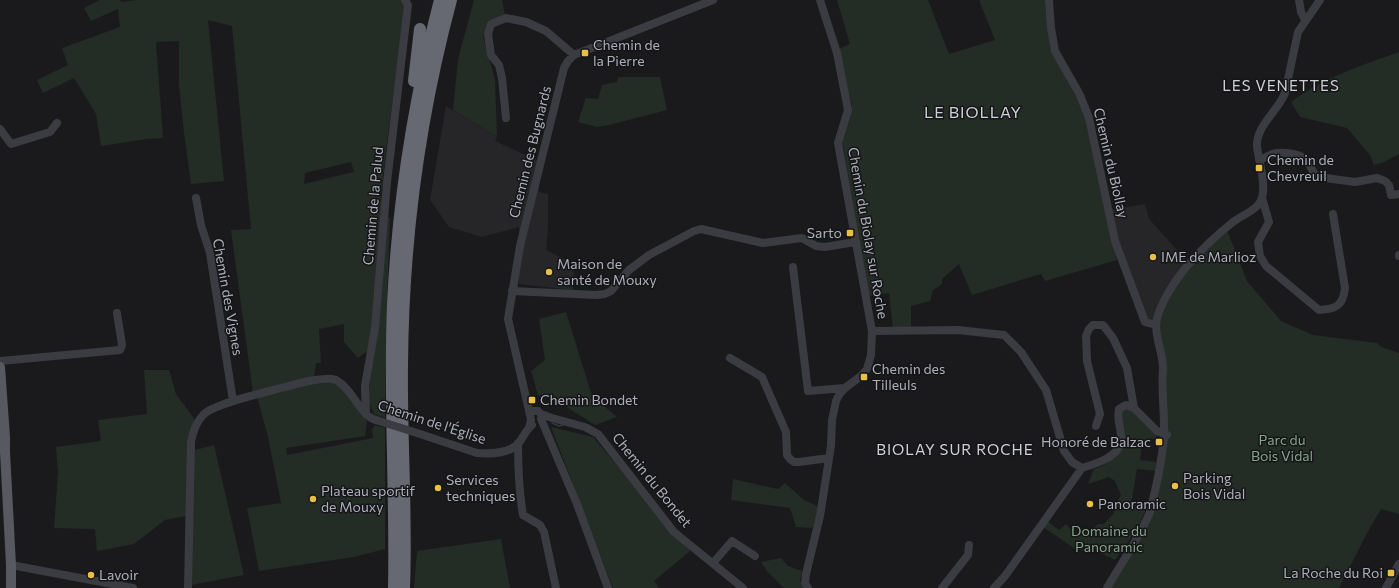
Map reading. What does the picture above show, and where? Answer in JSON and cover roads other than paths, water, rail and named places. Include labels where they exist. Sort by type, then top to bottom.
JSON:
[{"type":"highway","points":[[406,164],[419,92],[440,0]]},
{"type":"highway","points":[[404,588],[402,365],[405,275],[410,218],[422,128],[440,38],[450,0]]},
{"type":"highway","points":[[394,588],[392,334],[396,254],[420,29]]},
{"type":"main road","points":[[0,367],[5,437],[5,519],[11,565],[11,588]]},
{"type":"street","name":"Chemin de la Palud","points":[[366,414],[365,386],[376,328],[387,182],[408,4],[405,0]]},
{"type":"street","points":[[506,118],[502,78],[499,65],[491,55],[488,34],[491,24],[506,18],[526,22],[546,31],[574,55],[713,0]]},
{"type":"street","name":"Chemin du Biolay sur Roche","points":[[820,0],[837,53],[848,110],[838,143],[872,332],[871,355],[867,369],[861,376],[844,388]]},
{"type":"street","name":"Chemin du Biollay","points":[[1048,0],[1051,28],[1056,51],[1080,95],[1089,118],[1115,241],[1145,322],[1156,324]]},
{"type":"street","points":[[1299,0],[1301,12],[1305,20]]},
{"type":"street","points":[[1320,0],[1298,32],[1285,94],[1282,101],[1260,132],[1257,145],[1263,184],[1260,201],[1268,217],[1268,225],[1258,242],[1261,260],[1266,266],[1319,310],[1331,309],[1340,304],[1344,297],[1333,214]]},
{"type":"street","name":"Chemin des Bugnards","points":[[574,55],[564,68],[520,246],[508,319],[528,404],[577,504],[608,588]]},
{"type":"street","points":[[0,129],[10,144],[50,132],[57,123]]},
{"type":"street","points":[[1260,157],[1286,154],[1302,157],[1308,162],[1315,175],[1321,178],[1355,182],[1377,178],[1385,181],[1389,185],[1390,195],[1399,194]]},
{"type":"street","name":"Chemin des Vignes","points":[[196,198],[200,225],[210,253],[233,401]]},
{"type":"street","points":[[1107,588],[1142,530],[1150,511],[1159,472],[1163,433],[1162,360],[1156,324],[1158,316],[1166,298],[1190,262],[1221,232],[1260,201]]},
{"type":"street","points":[[512,291],[596,295],[605,294],[611,291],[629,270],[649,255],[694,231],[701,229],[763,243],[802,238],[816,246],[825,247],[855,242]]},
{"type":"street","points":[[793,267],[808,391],[844,388]]},
{"type":"street","points":[[0,361],[120,350],[122,345],[118,312]]},
{"type":"street","points":[[1096,426],[1100,414],[1087,361],[1086,336],[1089,329],[1093,325],[1103,325],[1113,338],[1127,368],[1134,408]]},
{"type":"street","points":[[872,332],[958,330],[1004,335],[1021,352],[1046,390],[1064,451],[1072,462],[1082,468]]},
{"type":"street","points":[[730,358],[762,377],[786,432],[786,450],[790,459],[794,462],[799,462],[828,458]]},
{"type":"street","name":"Chemin de l'Église","points":[[188,588],[191,442],[193,430],[204,413],[233,401],[314,380],[335,379],[348,389],[366,414],[372,419],[477,453],[499,453],[508,450],[518,443],[537,420]]},
{"type":"street","points":[[808,588],[805,583],[806,574],[820,516],[831,446],[832,420],[839,395],[844,388]]},
{"type":"street","points":[[994,588],[1005,576],[1082,468],[1104,461],[1118,449],[1121,440],[1117,416],[1119,409],[1126,405],[1134,408],[1163,433]]},
{"type":"street","name":"Chemin du Bondet","points":[[537,420],[552,418],[585,426],[598,434],[674,532],[743,588]]},
{"type":"street","points":[[518,443],[523,515],[540,525],[544,532],[556,588]]},
{"type":"street","points":[[713,563],[732,540],[756,556]]},
{"type":"street","points":[[942,588],[968,555],[969,544]]},
{"type":"street","points":[[1386,588],[1399,564]]},
{"type":"street","points":[[11,565],[133,588]]},
{"type":"waterway","points":[[552,423],[559,426],[563,425]]},
{"type":"place","name":"Chemin de la Pierre","points":[[585,53]]},
{"type":"place","name":"Chemin de Chevreuil","points":[[1259,168]]},
{"type":"place","name":"Sarto","points":[[850,233]]},
{"type":"place","name":"IME de Marlioz","points":[[1153,257]]},
{"type":"place","name":"Maison de santé de Mouxy","points":[[549,272]]},
{"type":"place","name":"Chemin des Tilleuls","points":[[864,377]]},
{"type":"place","name":"Chemin Bondet","points":[[532,400]]},
{"type":"place","name":"Honoré de Balzac","points":[[1159,442]]},
{"type":"place","name":"Parking Bois Vidal","points":[[1175,486]]},
{"type":"place","name":"Services techniques","points":[[438,488]]},
{"type":"place","name":"Plateau sportif de Mouxy","points":[[313,499]]},
{"type":"place","name":"Panoramic","points":[[1090,504]]},
{"type":"place","name":"La Roche du Roi","points":[[1391,573]]},
{"type":"place","name":"Lavoir","points":[[91,575]]},
{"type":"district","name":"LES VENETTES","points":[[1281,86]]},
{"type":"district","name":"LE BIOLLAY","points":[[973,112]]},
{"type":"district","name":"BIOLAY SUR ROCHE","points":[[955,450]]},
{"type":"park label","name":"Parc du Bois Vidal","points":[[1282,448]]},
{"type":"park label","name":"Domaine du Panoramic","points":[[1109,540]]}]
